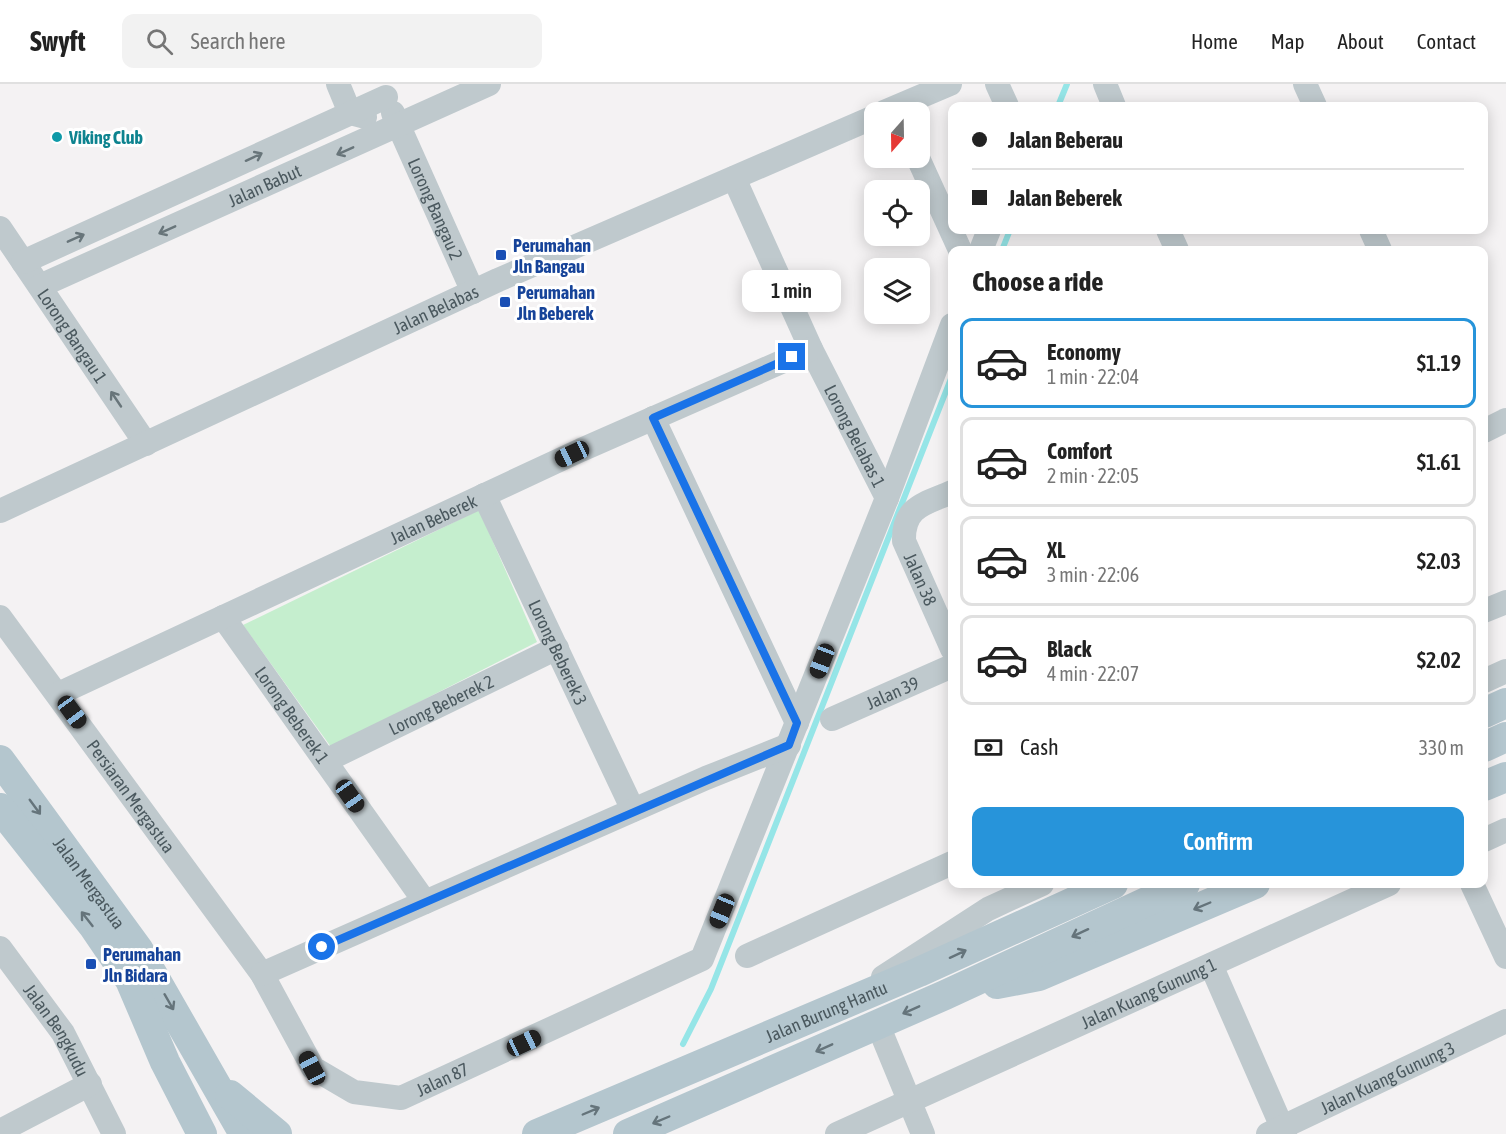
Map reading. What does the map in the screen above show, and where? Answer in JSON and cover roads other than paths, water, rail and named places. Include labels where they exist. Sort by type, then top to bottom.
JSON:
[{"type":"main road","points":[[1488,711],[1506,703]]},
{"type":"main road","points":[[1488,745],[1506,737]]},
{"type":"main road","name":"Jalan Mergastua","points":[[0,760],[138,948],[244,1134]]},
{"type":"main road","points":[[1488,784],[1506,777]]},
{"type":"main road","name":"Jalan Mergastua","points":[[0,808],[94,927],[130,980],[165,1062],[202,1134]]},
{"type":"main road","name":"Jalan Burung Hantu","points":[[537,1134],[919,972],[1104,888]]},
{"type":"main road","name":"Jalan Burung Hantu","points":[[628,1134],[945,995],[1176,888]]},
{"type":"main road","points":[[945,995],[1039,976],[1247,888]]},
{"type":"main road","points":[[165,1062],[180,1134]]},
{"type":"main road","points":[[217,1083],[277,1134]]},
{"type":"street","points":[[338,84],[351,113],[399,127]]},
{"type":"street","name":"Jalan Babut","points":[[40,286],[399,127],[489,84]]},
{"type":"street","name":"Jalan Belabas","points":[[910,102],[950,84]]},
{"type":"street","points":[[997,84],[1005,102]]},
{"type":"street","points":[[1105,84],[1112,102]]},
{"type":"street","points":[[1305,84],[1314,102]]},
{"type":"street","name":"Jalan Babut","points":[[23,262],[351,113],[383,90]]},
{"type":"street","name":"Lorong Bangau 2","points":[[383,90],[473,292]]},
{"type":"street","name":"Jalan Belabas","points":[[0,511],[473,292],[864,122]]},
{"type":"street","points":[[923,168],[948,224]]},
{"type":"street","name":"Lorong Belabas 1","points":[[734,178],[812,349],[887,498]]},
{"type":"street","name":"Lorong Bangau 1","points":[[0,228],[146,444]]},
{"type":"street","name":"Jalan 87","points":[[262,974],[312,1068],[354,1092],[401,1098],[636,992],[702,959],[887,498],[948,336]]},
{"type":"street","name":"Jalan Beberek","points":[[58,694],[484,495],[812,349]]},
{"type":"street","points":[[653,418],[797,723]]},
{"type":"street","points":[[1488,429],[1506,420]]},
{"type":"street","name":"Jalan 38","points":[[948,494],[911,511],[903,526],[904,541],[948,640]]},
{"type":"street","name":"Lorong Beberek 3","points":[[484,495],[633,810]]},
{"type":"street","points":[[1488,609],[1506,602]]},
{"type":"street","name":"Persiaran Mergastua","points":[[0,617],[262,974]]},
{"type":"street","name":"Lorong Beberek 1","points":[[223,617],[425,902]]},
{"type":"street","name":"Lorong Beberek 2","points":[[325,761],[557,648]]},
{"type":"street","name":"Jalan 39","points":[[832,719],[948,668]]},
{"type":"street","points":[[1488,679],[1506,672]]},
{"type":"street","points":[[262,974],[633,810],[789,745]]},
{"type":"street","points":[[1488,838],[1506,830]]},
{"type":"street","points":[[747,956],[948,865]]},
{"type":"street","points":[[846,1002],[988,909],[1033,888]]},
{"type":"street","name":"Jalan Kuang Gunung 1","points":[[837,1134],[1380,888]]},
{"type":"street","points":[[1474,888],[1506,957]]},
{"type":"street","name":"Jalan Bengkudu","points":[[0,948],[63,1033],[114,1134]]},
{"type":"street","points":[[1211,965],[1278,1132]]},
{"type":"street","name":"Jalan Kuang Gunung 3","points":[[1278,1132],[1506,1022]]},
{"type":"street","points":[[878,1025],[922,1134]]},
{"type":"street","points":[[0,1131],[90,1084]]},
{"type":"waterway","points":[[1060,102],[1067,84]]},
{"type":"waterway","points":[[1004,246],[1008,234]]},
{"type":"waterway","points":[[683,1044],[711,989],[948,386]]},
{"type":"place","name":"Viking Club","points":[[57,137]]},
{"type":"place","name":"Perumahan Jln Bangau","points":[[501,255]]},
{"type":"place","name":"Perumahan Jln Beberek","points":[[505,302]]},
{"type":"place","name":"Perumahan Jln Bidara","points":[[91,964]]}]
